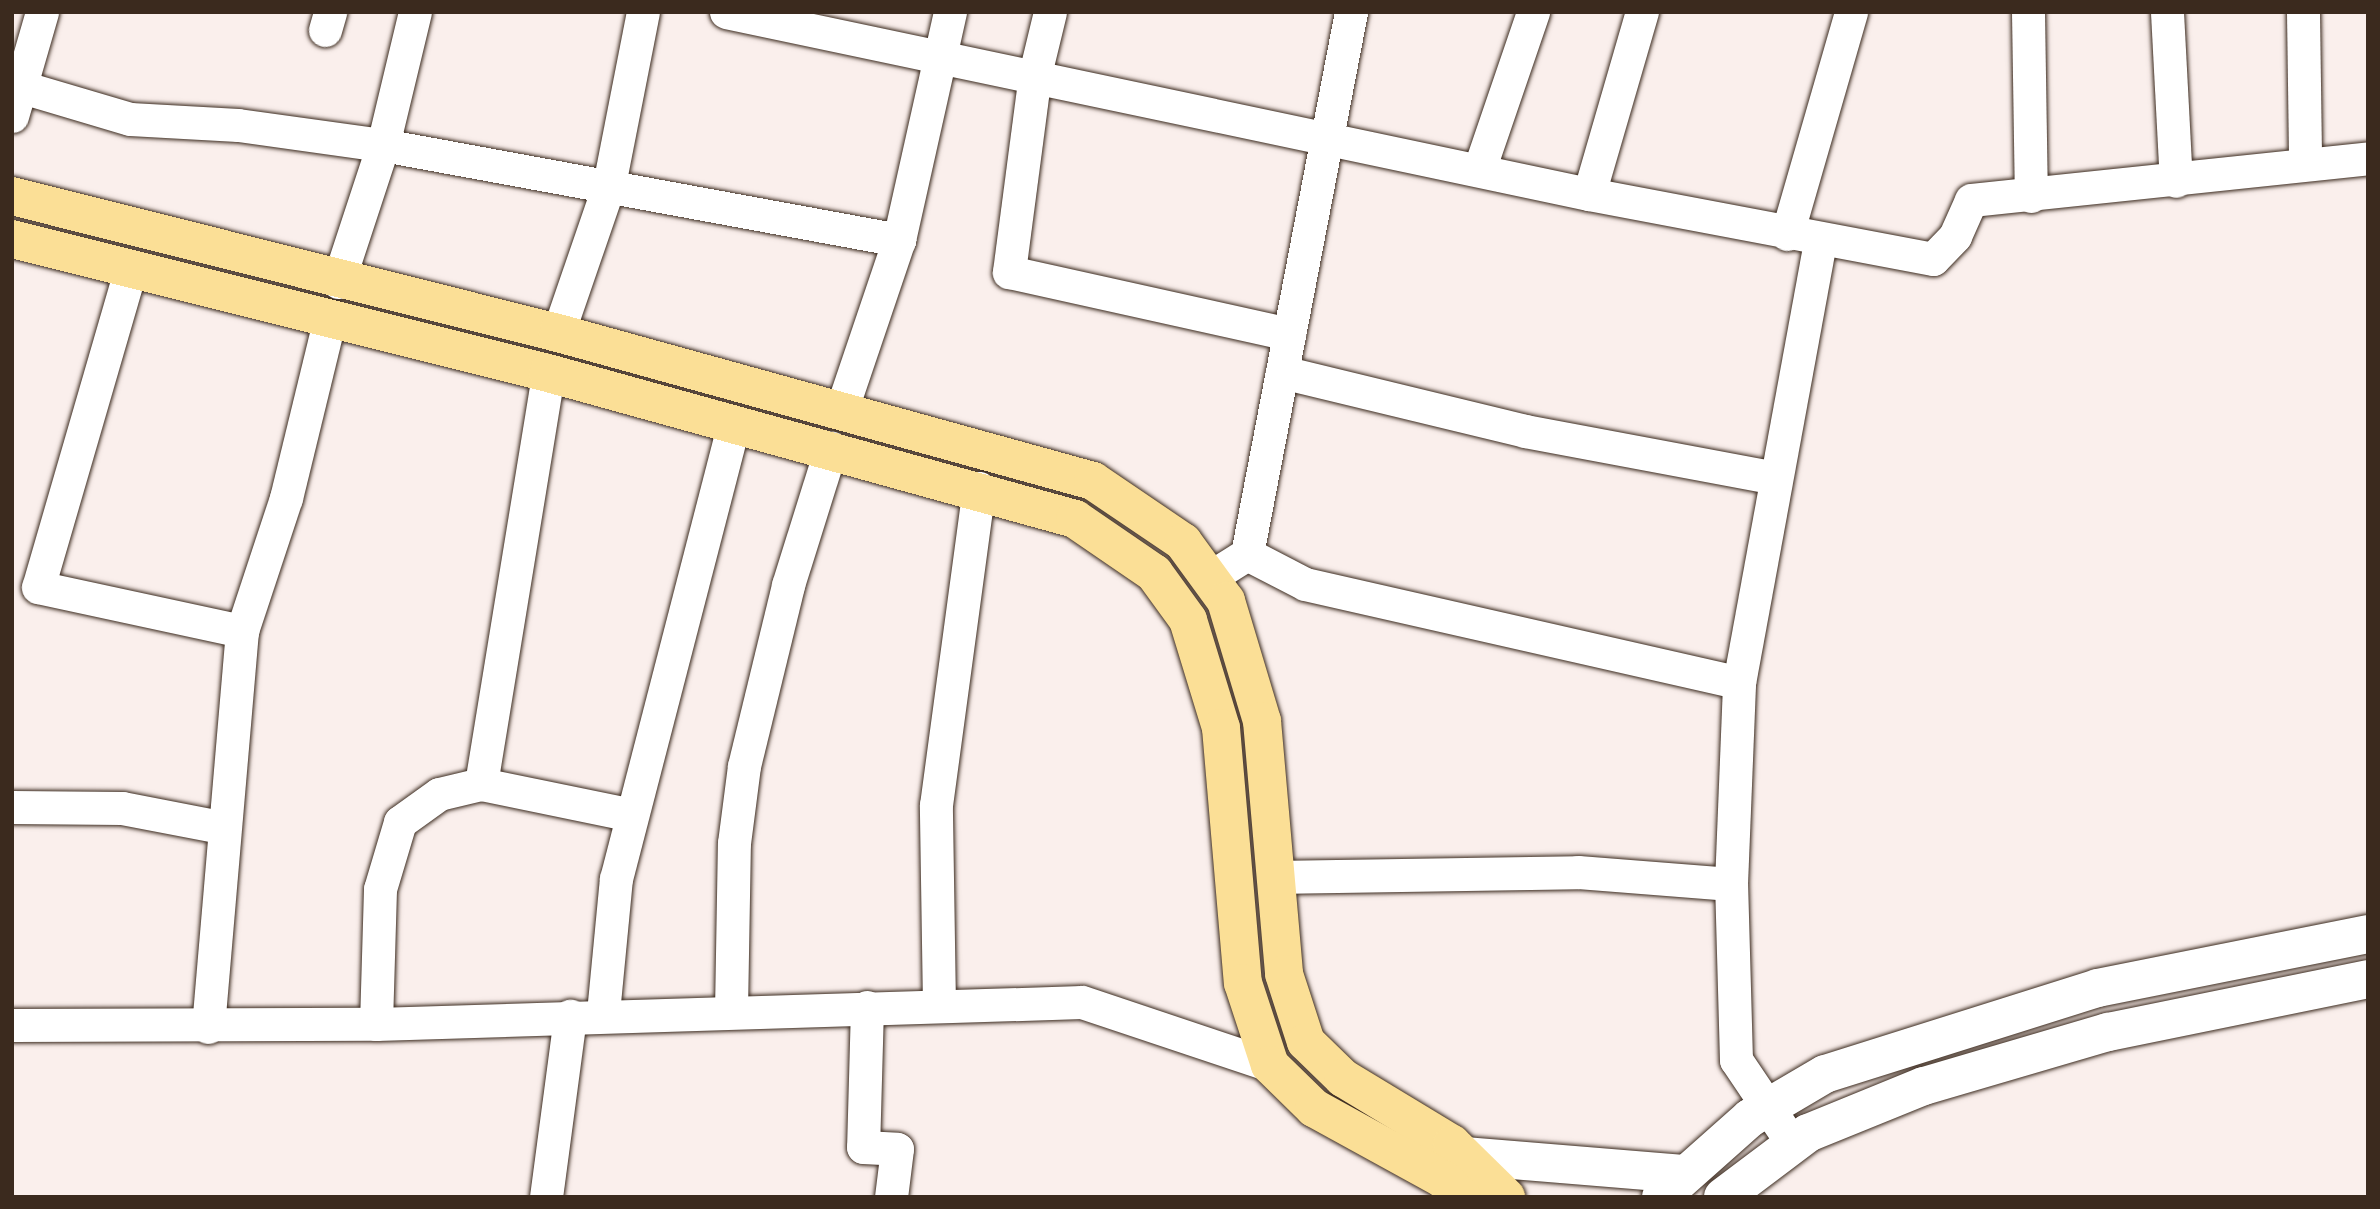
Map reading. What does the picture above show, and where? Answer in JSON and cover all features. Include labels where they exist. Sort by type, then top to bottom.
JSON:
[{"type":"highway","points":[[12,196],[338,282],[558,333],[842,408],[1093,481],[1183,542],[1226,601],[1262,721],[1273,877],[1284,974],[1306,1042],[1343,1078],[1464,1156],[1506,1197]]},
{"type":"highway","points":[[12,239],[329,322],[548,373],[979,488],[1075,519],[1154,573],[1188,620],[1221,728],[1243,983],[1269,1065],[1314,1108],[1443,1179],[1462,1197]]},
{"type":"main road","points":[[1464,1156],[1672,1185],[1767,1107],[1825,1074],[1998,1016],[2186,968],[2368,934]]},
{"type":"main road","points":[[1723,1197],[1792,1143],[1842,1115],[2010,1059],[2207,1009],[2368,979]]},
{"type":"street","points":[[42,12],[17,102],[130,118],[383,145],[899,240]]},
{"type":"street","points":[[338,282],[383,145],[415,12]]},
{"type":"street","points":[[558,333],[608,185],[643,12]]},
{"type":"street","points":[[726,12],[1035,74],[1589,194],[1787,234],[1933,259],[1955,236],[1971,200],[2176,181],[2368,158]]},
{"type":"street","points":[[842,408],[899,240],[943,57],[950,12]]},
{"type":"street","points":[[1050,12],[1035,74],[1009,272],[1289,334]]},
{"type":"street","points":[[1209,578],[1247,554],[1350,12]]},
{"type":"street","points":[[1479,170],[1533,12]]},
{"type":"street","points":[[1589,194],[1642,12]]},
{"type":"street","points":[[1787,234],[1851,12]]},
{"type":"street","points":[[2028,12],[2031,196]]},
{"type":"street","points":[[2166,12],[2176,181]]},
{"type":"street","points":[[2303,12],[2305,164]]},
{"type":"street","points":[[1792,1143],[1736,1060],[1731,884],[1739,683],[1820,240]]},
{"type":"street","points":[[130,271],[37,587],[242,631]]},
{"type":"street","points":[[208,1027],[221,827],[242,631],[286,498],[329,322]]},
{"type":"street","points":[[1282,372],[1525,431],[1776,478]]},
{"type":"street","points":[[481,784],[548,373]]},
{"type":"street","points":[[603,1013],[616,879],[734,424]]},
{"type":"street","points":[[731,1011],[734,843],[744,766],[788,585],[831,449]]},
{"type":"street","points":[[939,1006],[936,805],[979,488]]},
{"type":"street","points":[[1247,554],[1306,584],[1739,683]]},
{"type":"street","points":[[376,1024],[380,889],[400,822],[439,793],[481,784],[632,815]]},
{"type":"street","points":[[12,807],[122,808],[221,827]]},
{"type":"street","points":[[1273,877],[1578,872],[1731,884]]},
{"type":"street","points":[[12,1025],[208,1027],[376,1024],[603,1013],[1082,1002],[1269,1065]]},
{"type":"street","points":[[867,1007],[863,1147],[897,1149],[891,1197]]},
{"type":"street","points":[[546,1197],[570,1016]]}]
